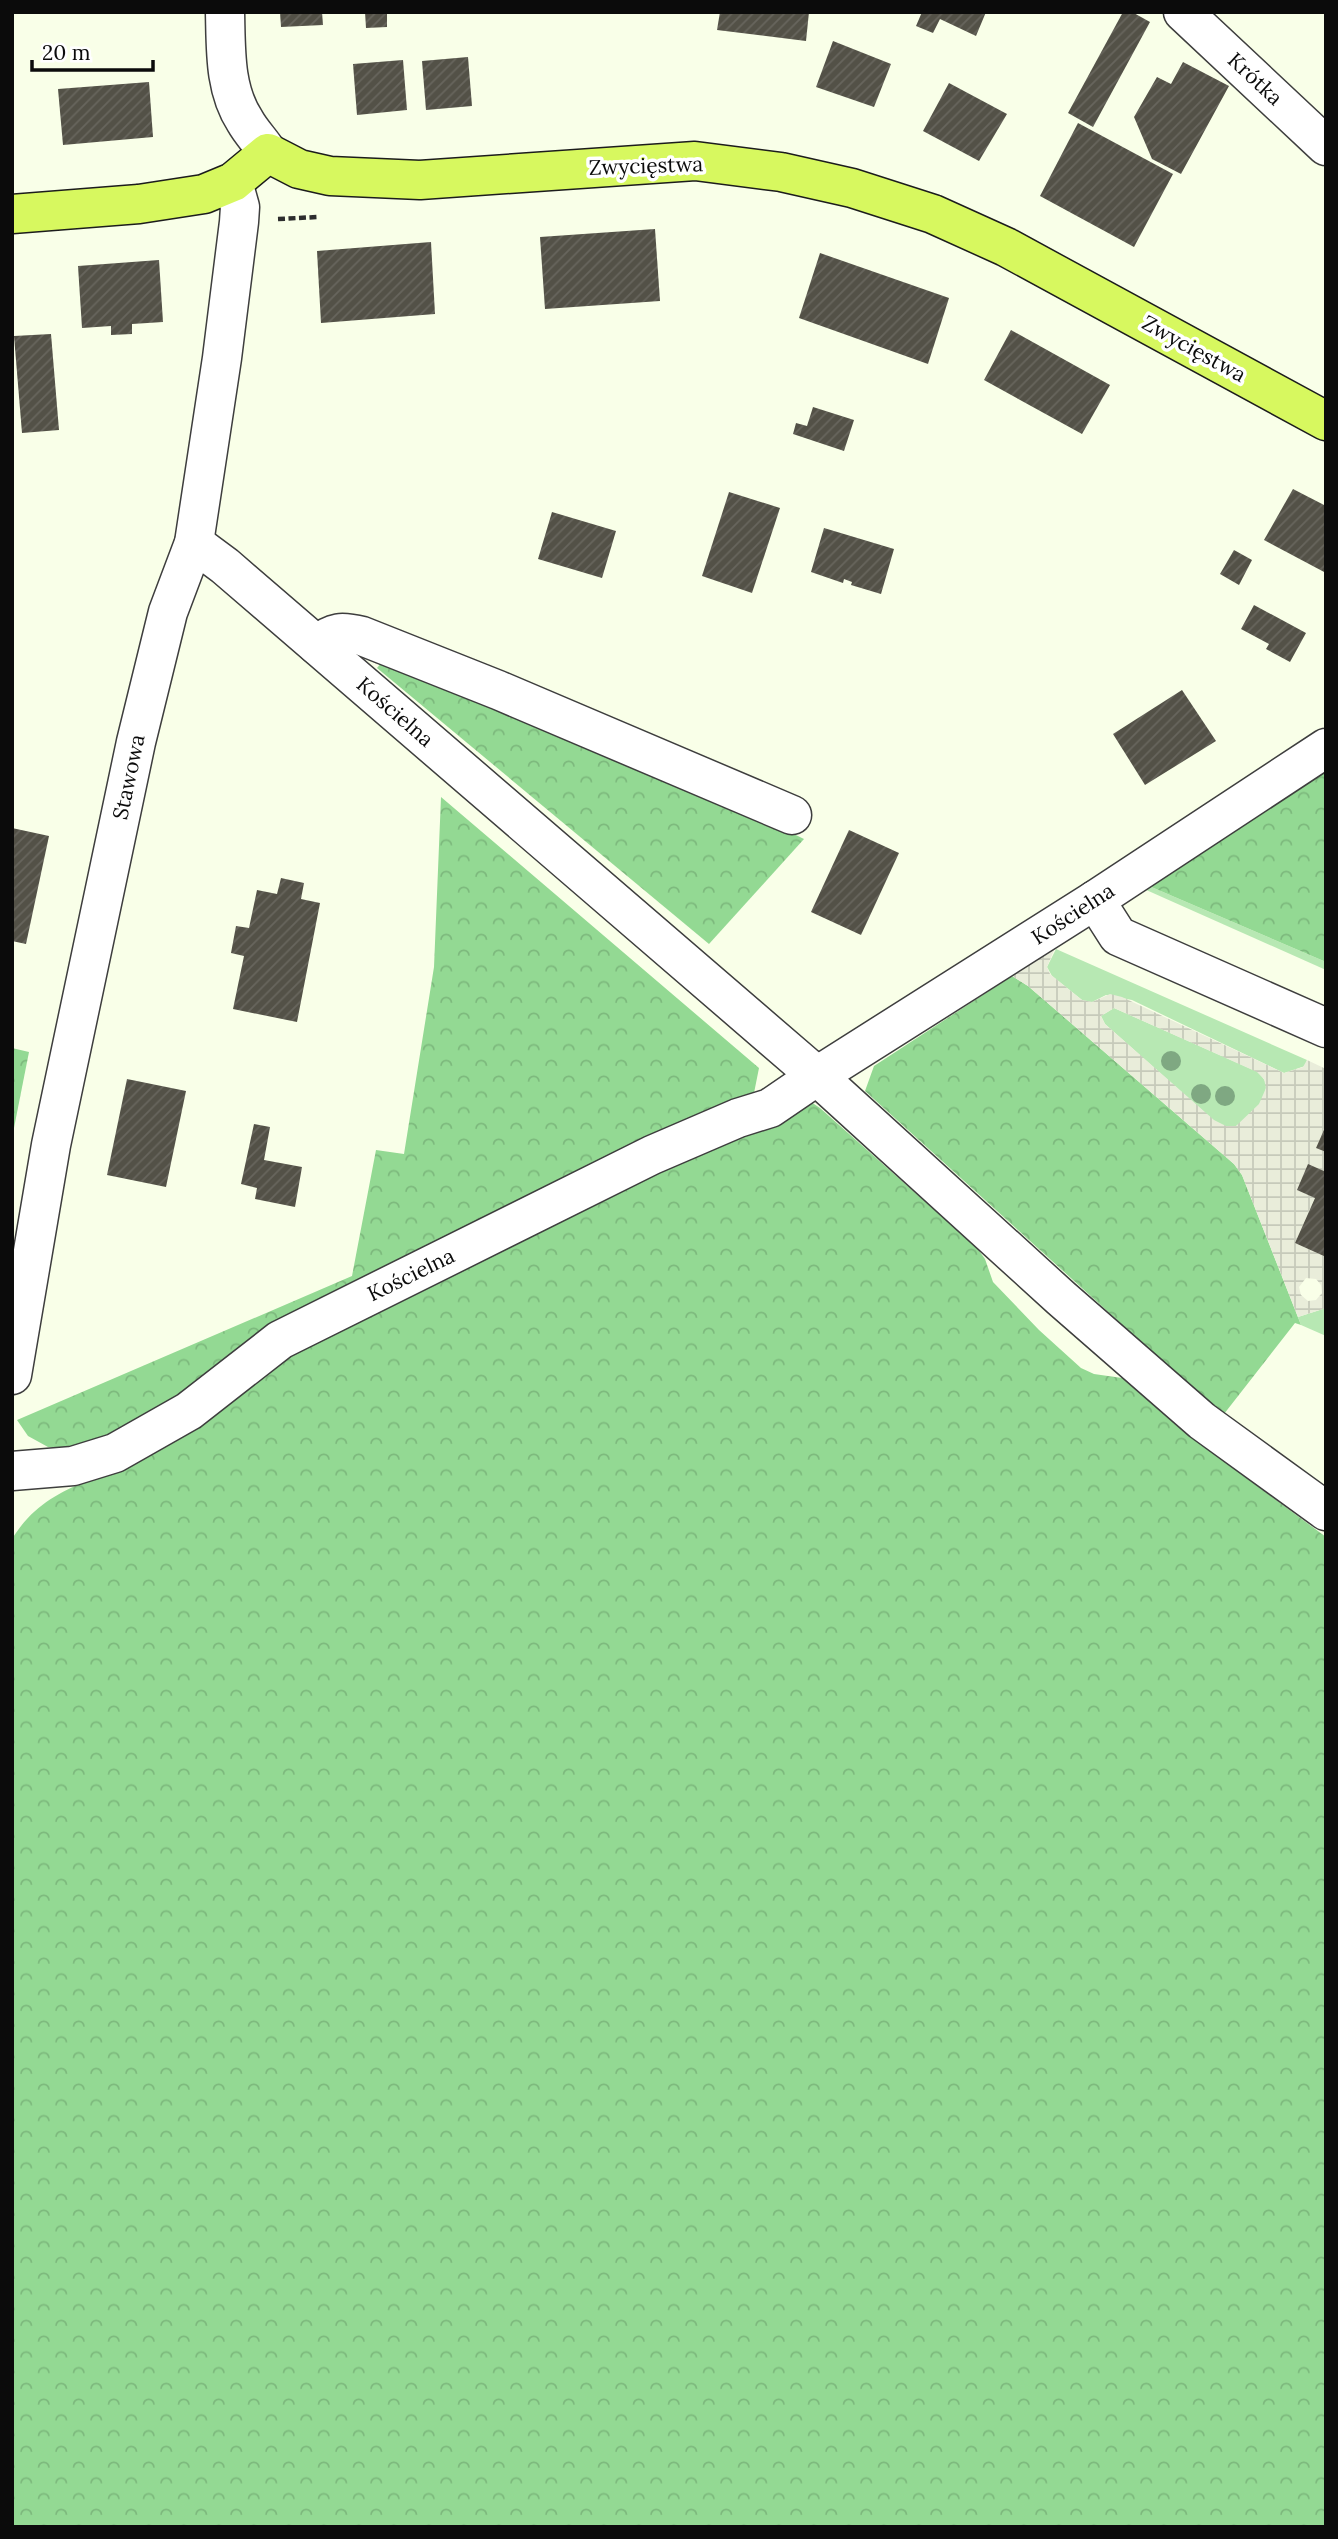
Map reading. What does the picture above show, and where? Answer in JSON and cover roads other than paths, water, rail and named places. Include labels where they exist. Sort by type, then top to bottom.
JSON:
[{"type":"main road","points":[[12,214],[139,204],[204,194],[233,182],[268,152]]},
{"type":"main road","name":"Zwycięstwa","points":[[268,152],[299,169],[330,176],[420,180],[695,161],[781,172],[852,188],[933,215],[1006,247],[1326,421]]},
{"type":"street","points":[[225,12],[227,69],[233,97],[244,121],[268,152]]},
{"type":"street","name":"Krótka","points":[[1184,12],[1326,146]]},
{"type":"street","name":"Stawowa","points":[[12,1375],[51,1145],[136,743],[165,624],[194,543],[239,222],[240,207],[233,182]]},
{"type":"street","name":"Kościelna","points":[[194,543],[225,565],[817,1076]]},
{"type":"street","points":[[317,645],[330,634],[342,631],[362,636],[498,690],[792,815]]},
{"type":"street","name":"Kościelna","points":[[12,1471],[73,1466],[115,1453],[188,1411],[280,1340],[641,1160],[738,1118],[770,1108],[1326,748]]},
{"type":"street","points":[[1095,900],[1118,936],[1326,1028]]},
{"type":"street","points":[[817,1076],[1061,1298],[1202,1421],[1326,1511]]}]
